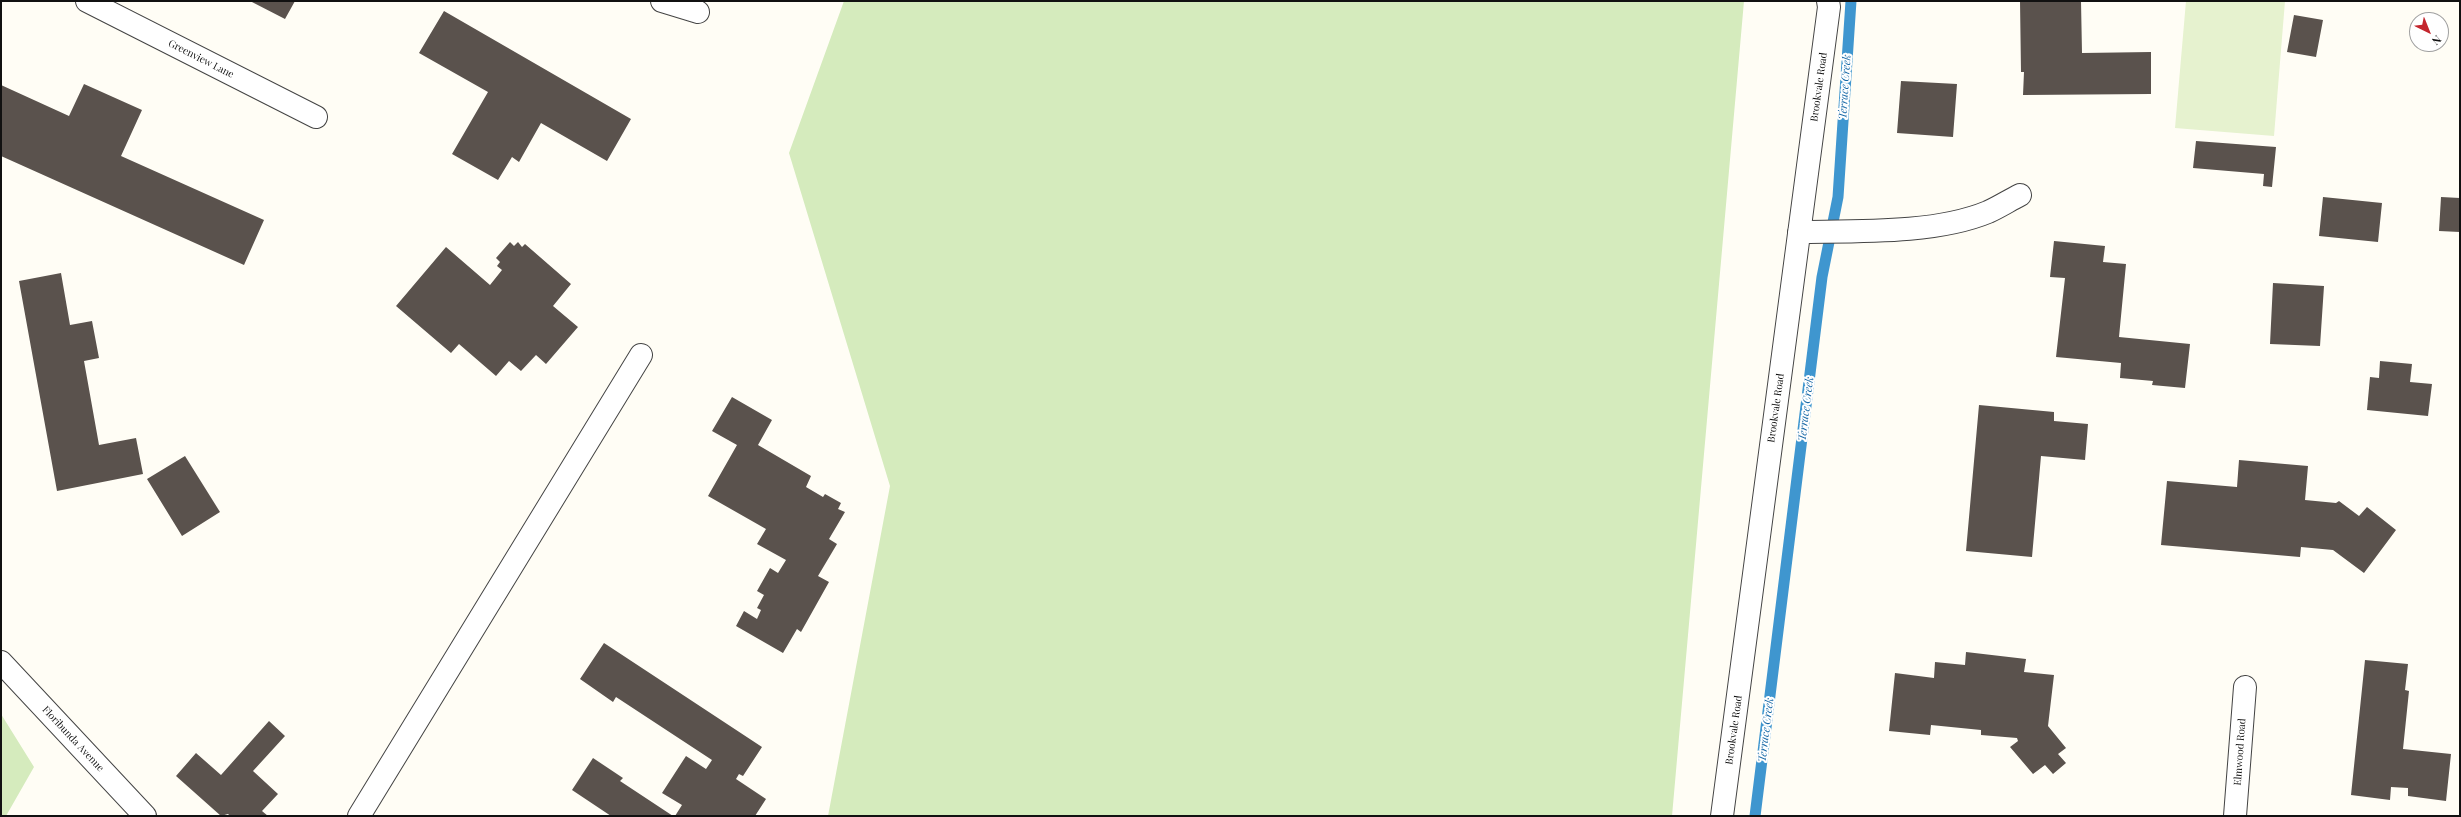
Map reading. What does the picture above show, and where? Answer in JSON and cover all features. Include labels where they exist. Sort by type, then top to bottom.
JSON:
[{"type":"street","name":"Greenview Lane","points":[[87,1],[316,117]]},
{"type":"street","points":[[662,1],[698,12]]},
{"type":"street","name":"Brookvale Road","points":[[1722,816],[1803,232],[1829,7],[1828,1]]},
{"type":"street","points":[[1803,232],[1923,227],[1958,221],[1988,212],[2020,194]]},
{"type":"street","points":[[359,816],[641,355]]},
{"type":"street","name":"Floribunda Avenue","points":[[1,662],[145,816]]},
{"type":"street","name":"Elmwood Road","points":[[2235,816],[2245,687]]},
{"type":"green space","points":[[844,1],[1744,1],[1672,816],[828,816],[890,486],[789,153]]},
{"type":"green space","points":[[2186,1],[2285,1],[2274,136],[2175,128]]},
{"type":"green space","points":[[1,714],[34,767],[6,816],[1,816]]},
{"type":"building","points":[[250,1],[295,1],[285,19]]},
{"type":"building","points":[[2020,1],[2081,1],[2082,53],[2151,52],[2151,94],[2023,95],[2024,72],[2021,72]]},
{"type":"building","points":[[444,11],[631,119],[607,161],[541,123],[519,162],[512,157],[498,180],[452,154],[488,92],[419,53]]},
{"type":"building","points":[[2294,15],[2323,20],[2316,57],[2287,52]]},
{"type":"building","points":[[1901,81],[1957,84],[1953,137],[1897,133]]},
{"type":"building","points":[[84,84],[142,110],[121,156],[264,220],[244,265],[1,156],[1,85],[69,116]]},
{"type":"building","points":[[2196,141],[2276,147],[2272,187],[2263,186],[2264,174],[2193,168]]},
{"type":"building","points":[[2323,197],[2382,203],[2378,242],[2319,236]]},
{"type":"building","points":[[2441,197],[2460,198],[2460,232],[2439,231]]},
{"type":"building","points":[[2054,241],[2105,246],[2103,262],[2126,264],[2119,337],[2190,344],[2185,388],[2152,385],[2153,381],[2120,378],[2121,363],[2056,357],[2065,278],[2050,277]]},
{"type":"building","points":[[510,242],[514,246],[518,242],[522,247],[525,244],[571,284],[553,306],[578,327],[546,364],[536,355],[521,371],[509,361],[496,376],[459,344],[451,353],[396,306],[446,247],[490,285],[502,270],[497,266],[500,262],[496,258]]},
{"type":"building","points":[[61,273],[70,325],[92,321],[99,358],[84,361],[99,445],[136,438],[143,474],[57,491],[19,281]]},
{"type":"building","points":[[2273,283],[2324,286],[2320,346],[2270,344]]},
{"type":"building","points":[[2380,361],[2412,364],[2410,382],[2432,384],[2428,416],[2367,410],[2370,377],[2379,378]]},
{"type":"building","points":[[732,397],[772,420],[758,445],[811,476],[806,487],[823,497],[825,494],[841,503],[838,509],[845,512],[829,539],[837,544],[818,576],[829,582],[801,632],[797,629],[783,653],[736,626],[744,611],[757,619],[761,610],[757,608],[764,595],[757,591],[770,568],[778,573],[786,560],[757,544],[766,529],[708,496],[737,445],[712,431]]},
{"type":"building","points":[[1979,405],[2054,412],[2054,421],[2088,424],[2085,460],[2041,456],[2032,557],[1966,551]]},
{"type":"building","points":[[185,456],[220,512],[182,536],[147,479]]},
{"type":"building","points":[[2239,460],[2308,466],[2305,500],[2336,503],[2339,501],[2359,516],[2367,507],[2396,530],[2364,573],[2333,550],[2301,547],[2300,557],[2161,545],[2167,481],[2237,487]]},
{"type":"building","points":[[604,643],[762,747],[743,776],[739,774],[736,779],[766,799],[755,816],[675,816],[682,805],[662,793],[686,756],[706,769],[712,760],[616,697],[613,702],[580,679]]},
{"type":"building","points":[[1966,652],[2026,659],[2024,672],[2054,675],[2048,726],[2066,748],[2058,754],[2066,763],[2053,774],[2045,765],[2033,774],[2010,747],[2018,741],[2017,738],[1981,735],[1981,730],[1931,725],[1930,735],[1889,731],[1895,673],[1934,678],[1935,662],[1965,665]]},
{"type":"building","points":[[2365,660],[2408,664],[2405,690],[2409,691],[2403,749],[2451,754],[2446,801],[2408,796],[2408,788],[2391,787],[2390,800],[2351,795]]},
{"type":"building","points":[[269,721],[285,736],[253,771],[278,794],[262,811],[268,816],[230,816],[228,814],[221,816],[176,776],[196,753],[221,775]]},
{"type":"building","points":[[593,758],[623,778],[620,781],[673,816],[611,816],[572,790]]},
{"type":"waterway","name":"Terrace Creek","points":[[1755,816],[1822,277],[1838,197],[1851,1]]}]
